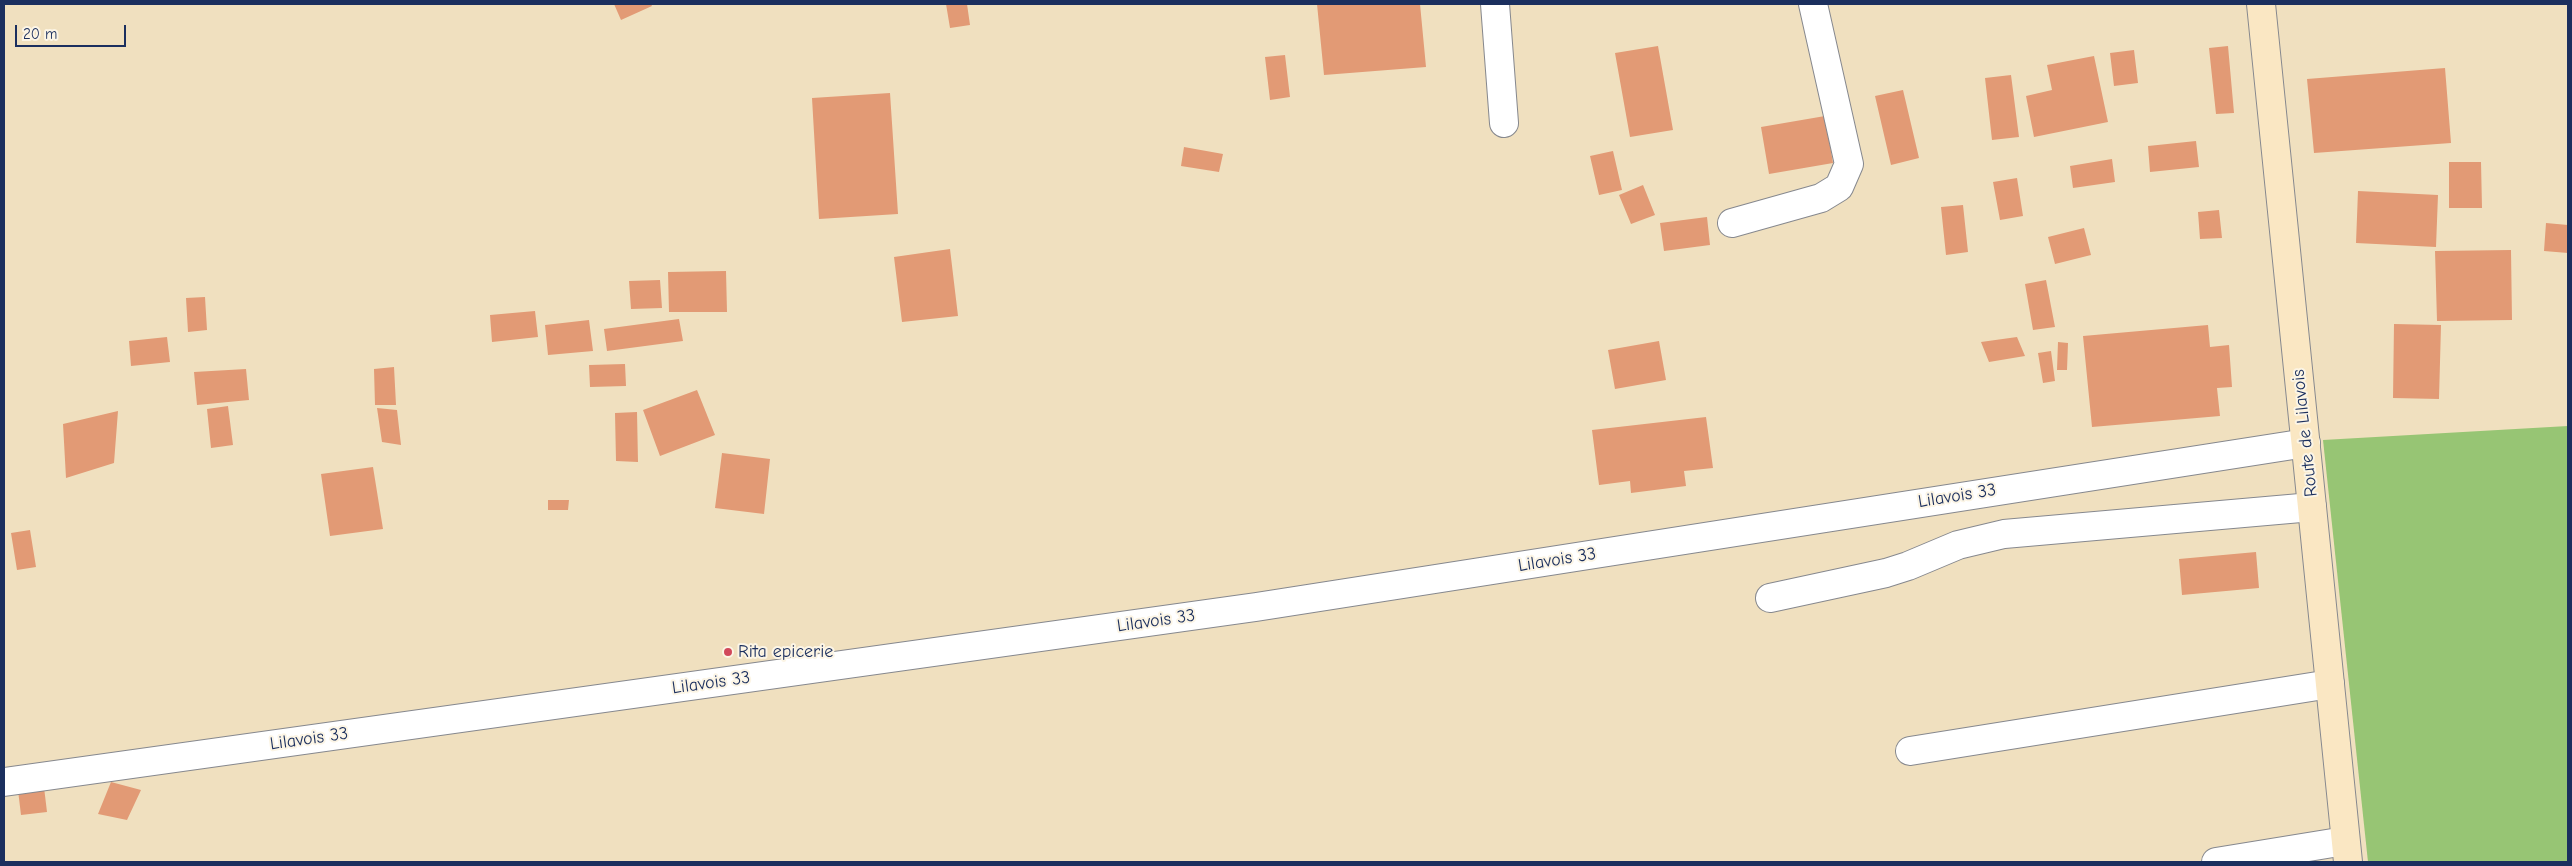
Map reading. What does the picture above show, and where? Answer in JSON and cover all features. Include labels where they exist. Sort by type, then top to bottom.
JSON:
[{"type":"main road","name":"Route de Lilavois","points":[[2261,4],[2347,852]]},
{"type":"street","points":[[1495,4],[1504,123]]},
{"type":"street","points":[[1732,223],[1821,198],[1839,187],[1849,164],[1813,4]]},
{"type":"street","name":"Lilavois 33","points":[[4,782],[1256,607],[2306,443]]},
{"type":"street","points":[[1770,598],[1886,573],[1958,545],[2004,534],[2312,507]]},
{"type":"street","points":[[1910,751],[2330,684]]},
{"type":"street","points":[[2216,862],[2347,852]]},
{"type":"green space","points":[[2568,426],[2568,862],[2368,862],[2323,440]]},
{"type":"building","points":[[614,4],[651,4],[652,6],[621,20]]},
{"type":"building","points":[[946,4],[967,4],[970,25],[950,28]]},
{"type":"building","points":[[1317,4],[1420,4],[1426,67],[1324,75]]},
{"type":"building","points":[[1658,46],[1673,130],[1630,137],[1615,53]]},
{"type":"building","points":[[2228,46],[2234,113],[2216,114],[2209,48]]},
{"type":"building","points":[[2134,50],[2138,83],[2114,86],[2110,53]]},
{"type":"building","points":[[1285,55],[1290,97],[1270,100],[1265,57]]},
{"type":"building","points":[[2094,56],[2108,122],[2034,137],[2026,96],[2052,90],[2047,65]]},
{"type":"building","points":[[2445,68],[2451,143],[2314,153],[2307,79]]},
{"type":"building","points":[[2011,75],[2019,137],[1992,140],[1985,78]]},
{"type":"building","points":[[1903,90],[1919,158],[1891,165],[1875,96]]},
{"type":"building","points":[[890,93],[898,214],[819,219],[812,98]]},
{"type":"building","points":[[1825,116],[1833,163],[1769,174],[1761,127]]},
{"type":"building","points":[[2196,141],[2199,167],[2150,172],[2148,146]]},
{"type":"building","points":[[1184,147],[1223,154],[1219,172],[1181,166]]},
{"type":"building","points":[[1613,151],[1622,190],[1599,195],[1590,156]]},
{"type":"building","points":[[2112,159],[2115,182],[2073,188],[2070,166]]},
{"type":"building","points":[[2449,162],[2481,162],[2482,208],[2449,208]]},
{"type":"building","points":[[2017,178],[2023,216],[2000,220],[1993,182]]},
{"type":"building","points":[[1643,185],[1655,215],[1631,224],[1619,195]]},
{"type":"building","points":[[2358,191],[2438,195],[2436,247],[2356,243]]},
{"type":"building","points":[[1963,205],[1968,252],[1946,255],[1941,207]]},
{"type":"building","points":[[2219,210],[2222,238],[2200,239],[2198,212]]},
{"type":"building","points":[[1707,217],[1710,245],[1664,251],[1660,223]]},
{"type":"building","points":[[2546,223],[2568,225],[2568,253],[2544,251]]},
{"type":"building","points":[[2084,228],[2091,255],[2055,264],[2048,237]]},
{"type":"building","points":[[950,249],[958,316],[902,322],[894,257]]},
{"type":"building","points":[[2511,250],[2512,320],[2437,321],[2435,251]]},
{"type":"building","points":[[726,271],[727,312],[669,312],[668,272]]},
{"type":"building","points":[[660,280],[662,308],[631,309],[629,281]]},
{"type":"building","points":[[2046,280],[2055,327],[2033,330],[2025,284]]},
{"type":"building","points":[[205,297],[207,330],[188,332],[186,298]]},
{"type":"building","points":[[535,311],[538,337],[492,342],[490,315]]},
{"type":"building","points":[[679,319],[683,341],[607,351],[604,329]]},
{"type":"building","points":[[589,320],[593,351],[548,355],[545,325]]},
{"type":"building","points":[[2394,324],[2441,325],[2439,399],[2393,398]]},
{"type":"building","points":[[2208,325],[2210,347],[2229,345],[2232,387],[2217,388],[2220,416],[2092,427],[2083,336]]},
{"type":"building","points":[[167,337],[170,362],[131,366],[129,341]]},
{"type":"building","points":[[2017,337],[2025,356],[1989,362],[1981,342]]},
{"type":"building","points":[[1659,341],[1666,380],[1615,389],[1608,350]]},
{"type":"building","points":[[2058,342],[2068,343],[2067,370],[2057,370]]},
{"type":"building","points":[[2051,351],[2055,381],[2043,383],[2038,353]]},
{"type":"building","points":[[625,364],[626,386],[590,387],[589,365]]},
{"type":"building","points":[[394,367],[396,405],[375,405],[374,369]]},
{"type":"building","points":[[246,369],[249,400],[197,405],[194,372]]},
{"type":"building","points":[[697,390],[715,435],[660,456],[643,410]]},
{"type":"building","points":[[228,406],[233,445],[211,448],[207,409]]},
{"type":"building","points":[[377,408],[397,410],[401,445],[382,442]]},
{"type":"building","points":[[118,411],[114,463],[66,478],[63,424]]},
{"type":"building","points":[[637,412],[638,462],[616,461],[615,413]]},
{"type":"building","points":[[1706,417],[1713,468],[1684,471],[1686,486],[1631,493],[1630,481],[1599,485],[1592,430]]},
{"type":"building","points":[[722,453],[770,459],[764,514],[715,508]]},
{"type":"building","points":[[373,467],[383,529],[330,536],[321,474]]},
{"type":"building","points":[[548,500],[569,500],[568,510],[548,510]]},
{"type":"building","points":[[30,530],[36,567],[17,570],[11,533]]},
{"type":"building","points":[[2256,552],[2259,588],[2182,595],[2179,559]]},
{"type":"building","points":[[43,779],[47,812],[21,815],[17,782]]},
{"type":"building","points":[[111,782],[141,790],[127,820],[98,814]]},
{"type":"place","name":"Rita epicerie","points":[[728,652]]}]
